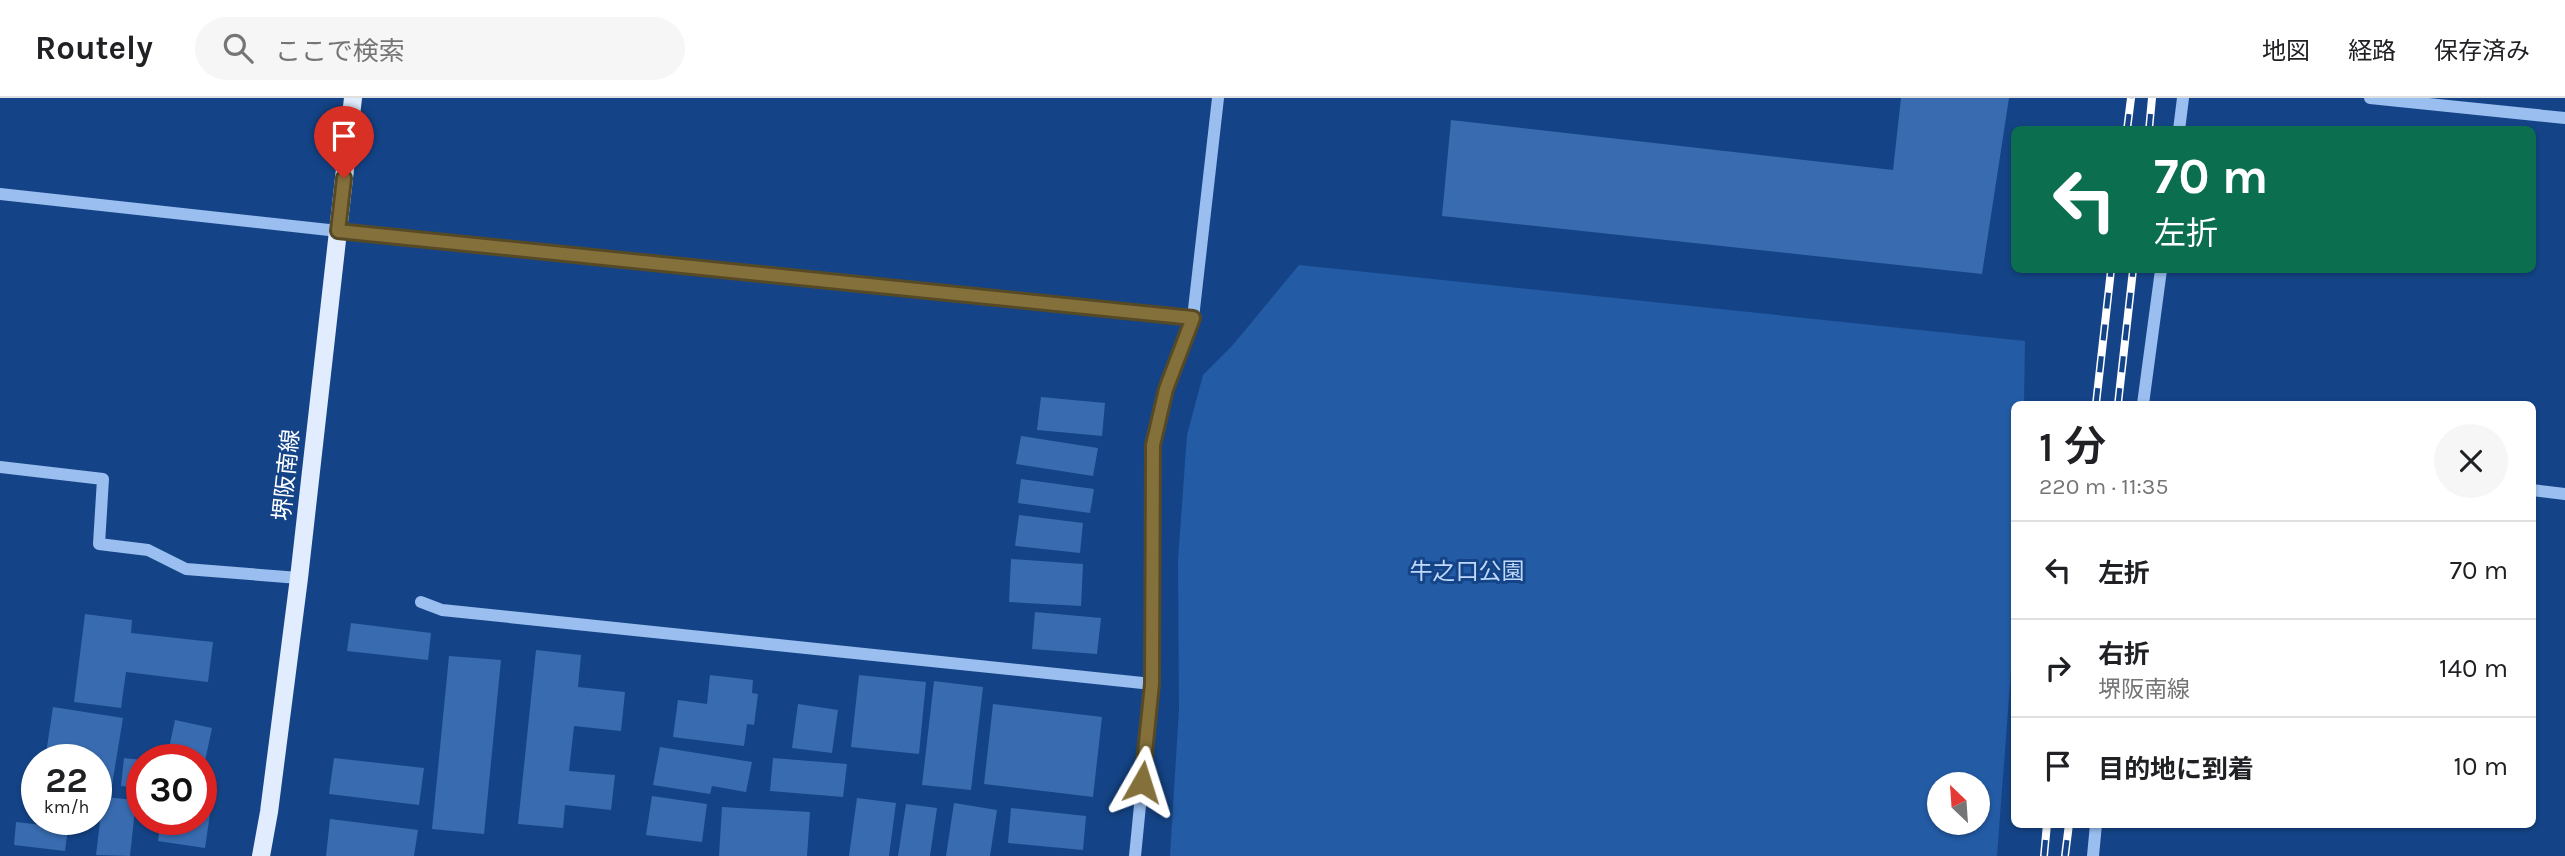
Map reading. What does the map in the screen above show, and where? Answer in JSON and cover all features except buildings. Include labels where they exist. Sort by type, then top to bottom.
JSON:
[{"type":"main road","name":"堺阪南線","points":[[261,856],[299,578],[353,98]]},
{"type":"street","points":[[1135,856],[1152,684],[1153,445],[1166,389],[1193,318],[1217,98]]},
{"type":"street","points":[[2180,126],[2183,98]]},
{"type":"street","points":[[2371,98],[2417,100],[2565,118]]},
{"type":"street","points":[[0,194],[1193,318]]},
{"type":"street","points":[[2143,401],[2161,273]]},
{"type":"street","points":[[0,467],[103,479],[100,544],[148,550],[186,569],[299,578]]},
{"type":"street","points":[[2536,490],[2565,494]]},
{"type":"street","points":[[421,602],[442,610],[1152,684]]},
{"type":"street","points":[[2093,856],[2096,828]]},
{"type":"green space","name":"牛之口公園","points":[[1299,265],[2025,341],[2024,401],[2011,401],[2011,670],[1997,856],[1170,856],[1179,709],[1178,560],[1187,435],[1203,375],[1232,346]]},
{"type":"railway","points":[[2128,126],[2131,98]]},
{"type":"railway","points":[[2149,126],[2152,98]]},
{"type":"railway","points":[[2096,401],[2111,273]]},
{"type":"railway","points":[[2118,401],[2133,273]]},
{"type":"railway","points":[[2044,856],[2047,828]]},
{"type":"railway","points":[[2065,856],[2068,828]]},
{"type":"route","points":[[344,178],[338,231],[1193,318],[1166,389],[1153,445],[1152,684],[1142,782]]}]
